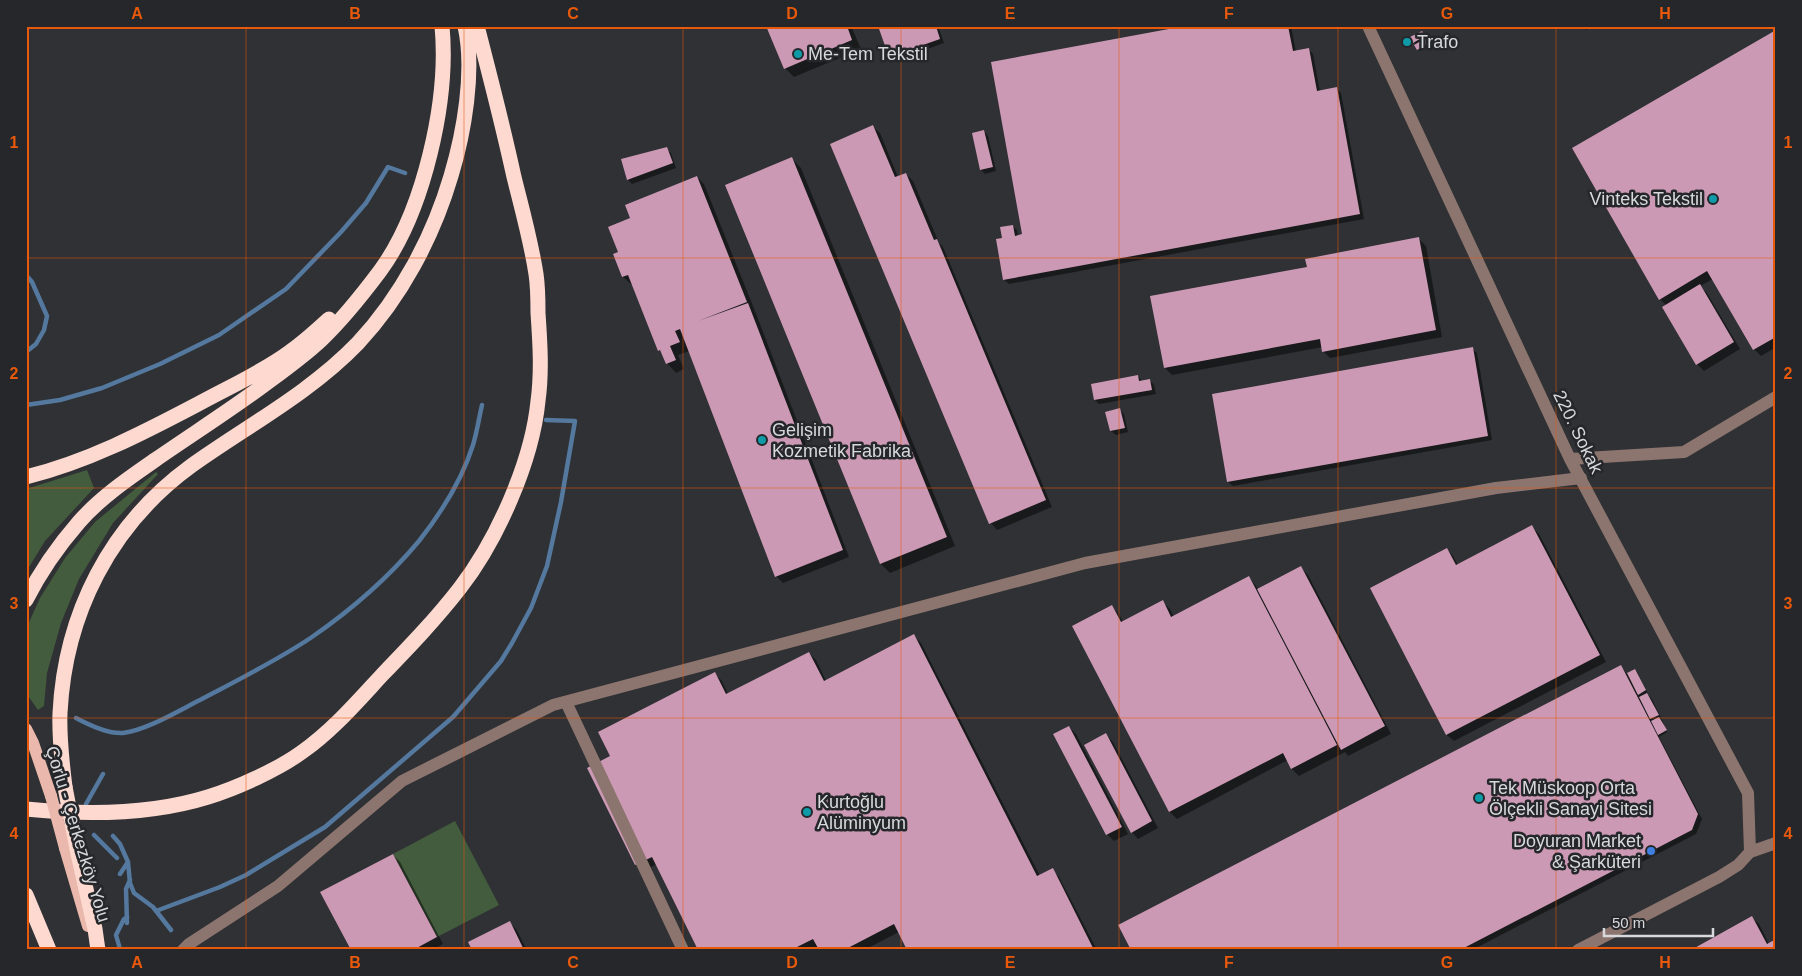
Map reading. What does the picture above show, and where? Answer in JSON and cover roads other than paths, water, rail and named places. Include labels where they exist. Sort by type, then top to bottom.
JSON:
[{"type":"highway","points":[[26,600],[33,585],[51,558],[80,521],[124,481],[265,384],[320,341],[381,270],[402,232],[421,186],[432,150],[442,78],[444,44],[442,26]]},
{"type":"highway","points":[[96,950],[95,929],[71,849],[65,787],[60,716],[63,680],[73,631],[92,585],[117,540],[156,496],[189,468],[301,392],[327,371],[358,343],[403,284],[433,226],[446,193],[457,156],[464,119],[468,77],[466,26]]},
{"type":"highway","points":[[26,809],[61,812],[137,811],[176,805],[208,797],[254,778],[302,752],[344,716],[415,640],[460,588],[482,554],[506,508],[521,472],[532,437],[538,402],[541,354],[536,275],[500,116],[477,26]]},
{"type":"highway","points":[[26,477],[71,464],[115,446],[258,372],[291,352],[381,270]]},
{"type":"highway","points":[[26,894],[48,950]]},
{"type":"main road","name":"Çorlu - Çerkezköy Yolu","points":[[26,729],[33,743],[71,849]]},
{"type":"main road","points":[[26,912],[48,950]]},
{"type":"street","name":"220. Sokak","points":[[1368,26],[1570,458],[1748,793],[1750,852]]},
{"type":"street","points":[[1570,458],[1684,452],[1776,397]]},
{"type":"street","points":[[183,950],[189,944],[278,886],[402,780],[553,705],[1085,563],[1496,488],[1580,478]]},
{"type":"street","points":[[566,702],[683,950]]},
{"type":"street","points":[[1578,950],[1719,877],[1738,865],[1750,852],[1776,843]]},
{"type":"waterway","points":[[26,405],[60,400],[102,388],[160,364],[219,335],[286,289],[366,203],[388,167],[405,173]]},
{"type":"waterway","points":[[26,275],[32,282],[47,316],[44,330],[36,344],[26,352]]},
{"type":"waterway","points":[[76,718],[105,731],[117,733],[142,728],[271,662],[299,646],[341,616],[395,567],[419,541],[435,519],[463,471],[474,440],[482,405]]},
{"type":"waterway","points":[[156,911],[246,875],[325,827],[453,717],[501,661],[531,608],[547,566],[561,502],[575,421],[546,420]]},
{"type":"waterway","points":[[86,804],[103,774]]},
{"type":"waterway","points":[[94,835],[117,858]]},
{"type":"waterway","points":[[113,836],[120,844],[128,862],[120,874]]},
{"type":"waterway","points":[[128,862],[130,883],[134,893],[153,907],[171,930]]},
{"type":"waterway","points":[[127,923],[126,889],[130,880]]},
{"type":"waterway","points":[[120,949],[116,935],[124,919],[127,917]]},
{"type":"place","name":"Trafo","points":[[1407,42]]},
{"type":"place","name":"Me-Tem Tekstil","points":[[798,54]]},
{"type":"place","name":"Vinteks Tekstil","points":[[1713,199]]},
{"type":"place","name":"Gelişim Kozmetik Fabrika","points":[[762,440]]},
{"type":"place","name":"Tek Müskoop Orta Ölçekli Sanayi Sitesi","points":[[1479,798]]},
{"type":"place","name":"Kurtoğlu Alüminyum","points":[[807,812]]},
{"type":"place","name":"Doyuran Market & Şarküteri","points":[[1651,851]]}]
